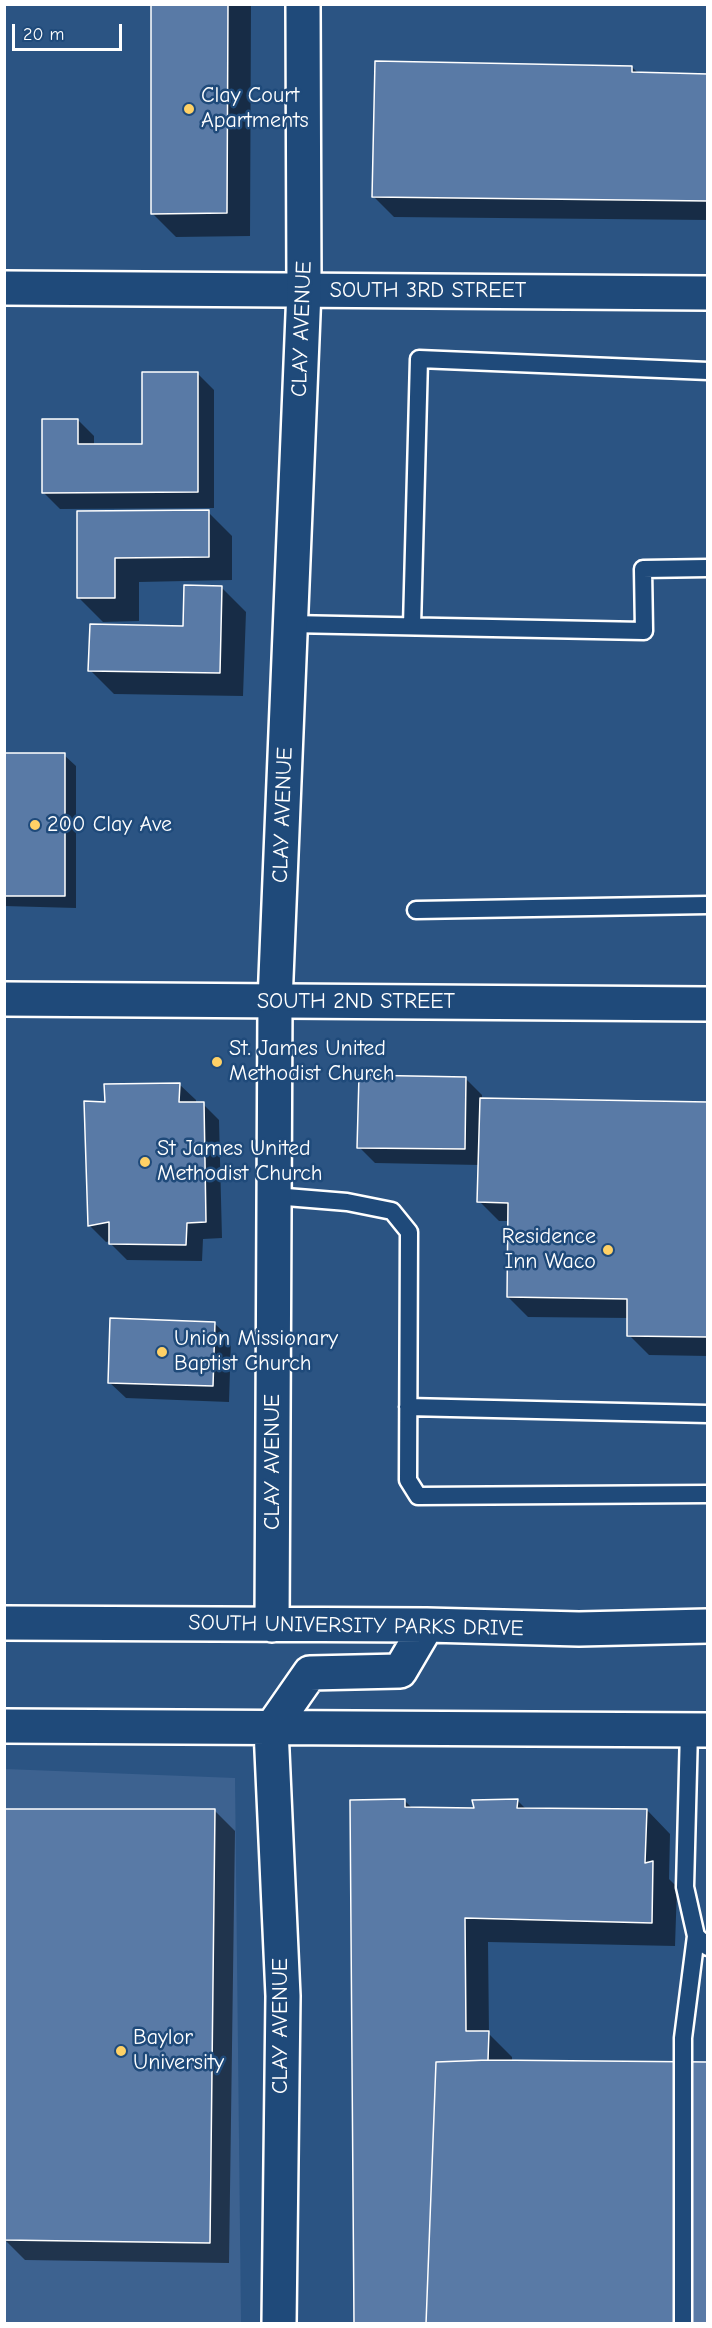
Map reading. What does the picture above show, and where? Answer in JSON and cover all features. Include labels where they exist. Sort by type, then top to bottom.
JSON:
[{"type":"street","name":"CLAY AVENUE","points":[[272,1625],[275,1002],[304,290],[303,4]]},
{"type":"street","name":"SOUTH 3RD STREET","points":[[4,288],[708,293]]},
{"type":"street","name":"SOUTH 2ND STREET","points":[[12,1002],[708,1004]]},
{"type":"street","name":"SOUTH UNIVERSITY PARKS DRIVE","points":[[4,1623],[427,1625],[579,1629],[708,1626]]},
{"type":"street","points":[[271,1729],[310,1673],[400,1671],[427,1625]]},
{"type":"street","points":[[4,1726],[698,1730]]},
{"type":"street","name":"CLAY AVENUE","points":[[271,1729],[283,1996],[279,2324]]},
{"type":"lane","points":[[412,626],[419,359],[708,371]]},
{"type":"lane","points":[[290,624],[645,631],[643,568],[708,567]]},
{"type":"lane","points":[[416,910],[708,905]]},
{"type":"lane","points":[[274,1196],[347,1202],[392,1211],[409,1232],[408,1479],[418,1496],[708,1494]]},
{"type":"lane","points":[[408,1407],[708,1414]]},
{"type":"lane","points":[[683,2324],[683,2038],[702,1941],[685,1887],[698,1730]]},
{"type":"shaded area","name":"Baylor University","points":[[5,1769],[235,1778],[241,2323],[5,2324]]},
{"type":"building","name":"Clay Court Apartments","points":[[151,4],[228,4],[227,213],[151,214]]},
{"type":"building","points":[[375,61],[632,66],[632,72],[708,74],[708,201],[372,197]]},
{"type":"building","points":[[142,372],[198,372],[198,492],[42,493],[42,419],[78,419],[78,444],[142,444]]},
{"type":"building","points":[[209,510],[209,557],[115,558],[115,598],[77,598],[77,511]]},
{"type":"building","points":[[184,585],[222,586],[220,673],[88,671],[90,624],[183,626]]},
{"type":"building","name":"200 Clay Ave","points":[[4,753],[65,753],[65,896],[4,896]]},
{"type":"building","points":[[359,1075],[466,1077],[465,1149],[357,1148]]},
{"type":"building","name":"St James United Methodist Church","points":[[180,1083],[179,1102],[204,1102],[206,1222],[187,1223],[186,1245],[109,1244],[109,1222],[88,1226],[84,1101],[105,1102],[104,1084]]},
{"type":"building","name":"Residence Inn Waco","points":[[480,1098],[708,1102],[708,1337],[627,1336],[627,1299],[507,1297],[508,1203],[477,1202]]},
{"type":"building","name":"Union Missionary Baptist Church","points":[[110,1318],[215,1322],[213,1386],[108,1383]]},
{"type":"building","points":[[405,1799],[405,1807],[474,1808],[472,1800],[518,1799],[517,1808],[647,1809],[645,1863],[653,1861],[652,1923],[465,1918],[466,2031],[489,2031],[488,2060],[436,2062],[426,2324],[354,2324],[350,1800]]},
{"type":"building","name":"Baylor University","points":[[4,1809],[215,1809],[210,2243],[4,2240]]},
{"type":"building","points":[[488,2060],[708,2062],[708,2324],[426,2324],[436,2062]]},
{"type":"place","name":"Clay Court Apartments","points":[[189,109]]},
{"type":"place","name":"200 Clay Ave","points":[[35,825]]},
{"type":"place","name":"St. James United Methodist Church","points":[[217,1062]]},
{"type":"place","name":"St James United Methodist Church","points":[[145,1162]]},
{"type":"place","name":"Residence Inn Waco","points":[[608,1250]]},
{"type":"place","name":"Union Missionary Baptist Church","points":[[162,1352]]},
{"type":"place","name":"Baylor University","points":[[121,2051]]}]
